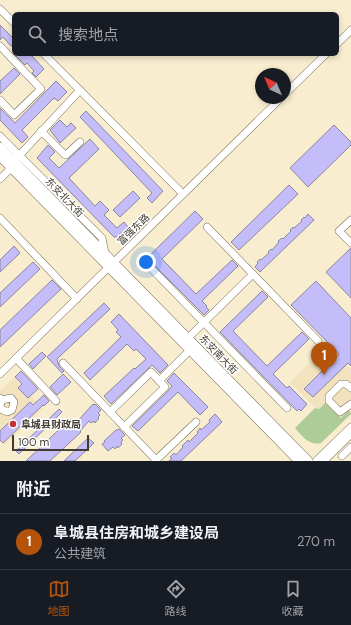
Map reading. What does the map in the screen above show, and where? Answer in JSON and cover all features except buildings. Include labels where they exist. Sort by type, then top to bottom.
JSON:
[{"type":"main road","name":"东安北大街","points":[[0,146],[105,254],[111,265]]},
{"type":"main road","name":"东安北大街","points":[[0,156],[15,161],[111,265]]},
{"type":"main road","name":"东安南大街","points":[[111,265],[188,338],[308,461]]},
{"type":"main road","name":"东安南大街","points":[[111,265],[190,350],[299,461]]},
{"type":"street","points":[[0,9],[12,22]]},
{"type":"street","points":[[339,42],[351,30]]},
{"type":"street","points":[[0,46],[41,89],[14,115],[0,100]]},
{"type":"street","points":[[46,56],[183,194]]},
{"type":"street","points":[[291,88],[324,56]]},
{"type":"street","points":[[0,179],[80,90]]},
{"type":"street","name":"富强东路","points":[[0,372],[275,104]]},
{"type":"street","points":[[42,131],[66,155],[80,142]]},
{"type":"street","points":[[0,136],[15,161]]},
{"type":"street","points":[[0,218],[76,298]]},
{"type":"street","points":[[351,220],[339,231],[351,243]]},
{"type":"street","points":[[207,227],[318,340]]},
{"type":"street","points":[[148,265],[287,408]]},
{"type":"street","points":[[188,338],[253,274]]},
{"type":"street","points":[[159,381],[190,350]]},
{"type":"street","points":[[16,358],[56,401]]},
{"type":"street","points":[[63,363],[156,460],[196,422]]},
{"type":"street","points":[[110,412],[151,372],[165,387],[124,426]]},
{"type":"street","points":[[351,388],[346,384],[341,384],[329,396],[329,401],[340,412],[351,405]]},
{"type":"street","points":[[316,461],[351,427]]},
{"type":"street","points":[[324,461],[351,434]]},
{"type":"street","points":[[342,456],[351,447]]},
{"type":"shaded area","points":[[328,345],[351,369],[351,408],[341,418],[323,404],[319,409],[315,408],[290,382]]},
{"type":"shaded area","name":"阜城县财政局","points":[[14,378],[43,408],[4,445],[0,440],[0,391]]},
{"type":"green space","points":[[325,403],[341,418],[349,410],[351,414],[321,443],[317,444],[309,442],[295,428],[315,408],[319,409]]},
{"type":"place","name":"阜城县住房和城乡建设局","points":[[324,375]]},
{"type":"place","name":"阜城县财政局","points":[[13,424]]}]
